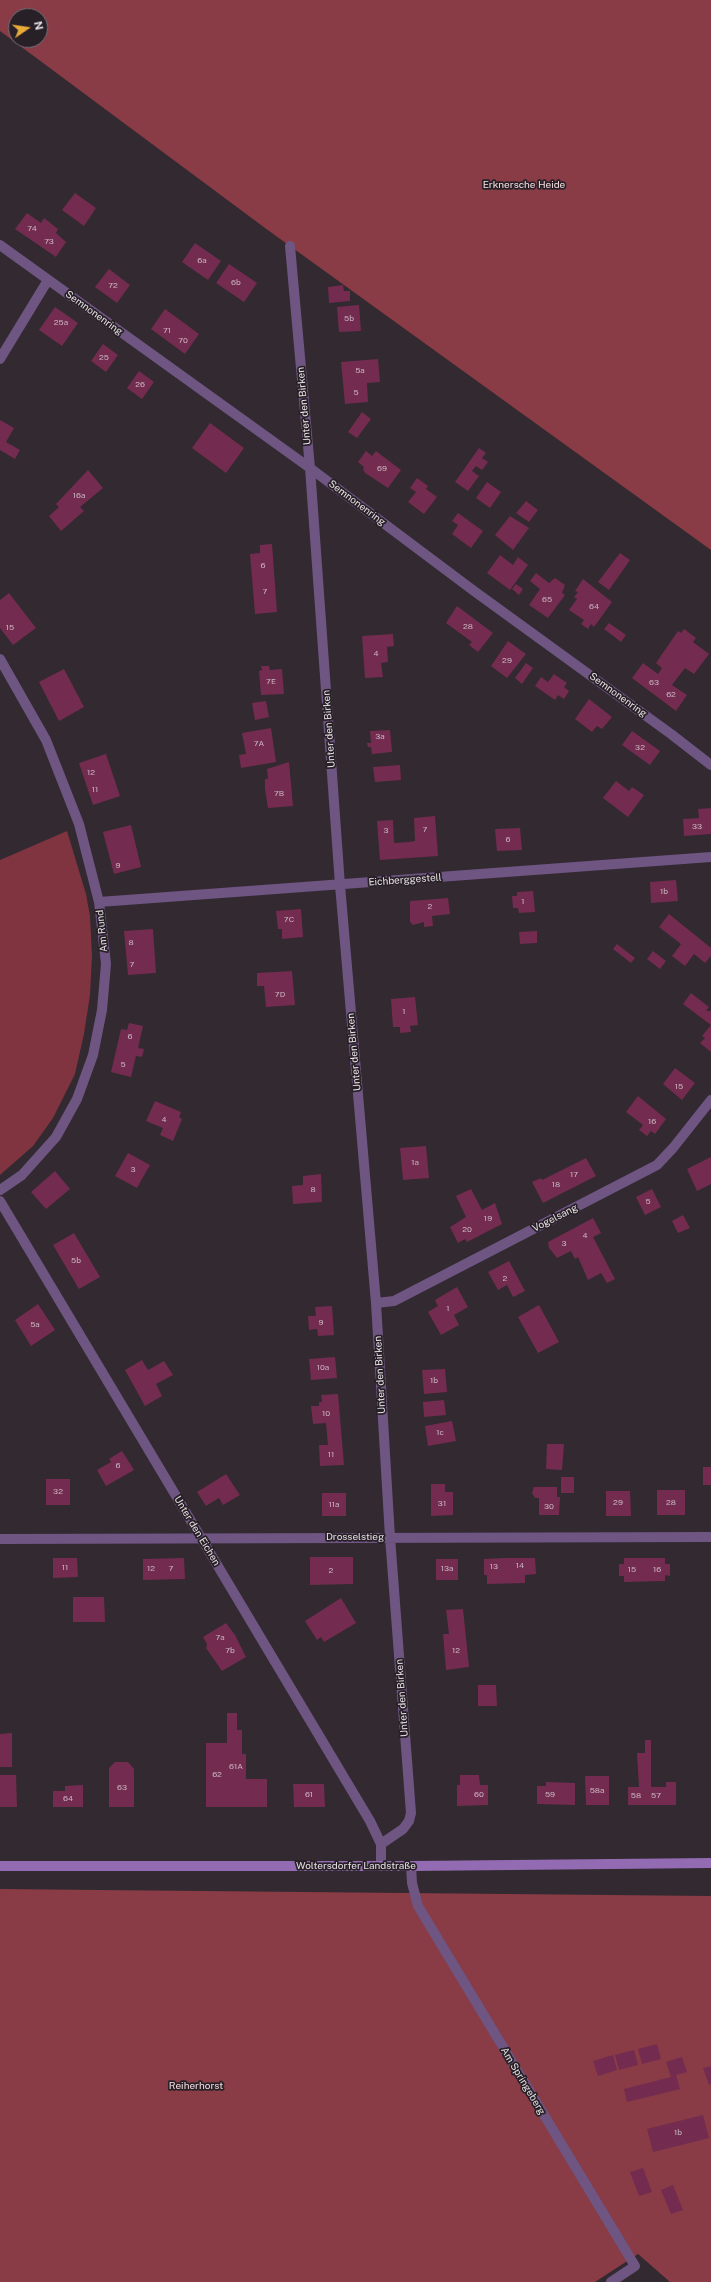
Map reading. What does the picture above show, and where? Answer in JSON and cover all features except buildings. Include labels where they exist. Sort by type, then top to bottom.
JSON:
[{"type":"main road","name":"Woltersdorfer Landstraße","points":[[0,1866],[412,1866],[711,1862]]},
{"type":"street","name":"Semnonenring","points":[[0,245],[310,468],[474,591],[671,734],[711,765]]},
{"type":"street","name":"Unter den Birken","points":[[290,246],[310,468],[340,885],[376,1303],[390,1537],[411,1813],[409,1821],[403,1829],[381,1844]]},
{"type":"street","points":[[0,359],[48,280]]},
{"type":"street","name":"Am Rund","points":[[0,659],[42,733],[59,769],[79,824],[99,902],[106,964],[102,1010],[93,1055],[77,1099],[56,1137],[22,1175],[0,1190]]},
{"type":"street","name":"Eichberggestell","points":[[99,902],[711,857]]},
{"type":"street","name":"Vogelsang","points":[[376,1303],[394,1301],[656,1165],[673,1148],[711,1100]]},
{"type":"street","name":"Unter den Eichen","points":[[0,1201],[370,1821],[381,1844],[381,1865]]},
{"type":"street","name":"Drosselstieg","points":[[0,1539],[711,1536]]},
{"type":"street","name":"Am Springeberg","points":[[412,1866],[412,1883],[418,1906],[635,2266],[611,2282]]},
{"type":"shaded area","points":[[67,831],[86,894],[90,916],[92,956],[90,995],[84,1034],[75,1074],[53,1118],[33,1146],[0,1175],[0,860]]},
{"type":"green space","name":"Erknersche Heide","points":[[0,0],[711,0],[711,550],[265,228],[23,48],[48,48],[48,8],[8,8],[8,37],[0,31]]},
{"type":"green space","name":"Reiherhorst","points":[[0,1889],[711,1896],[711,2282],[670,2282],[638,2254],[595,2282],[0,2282]]}]
